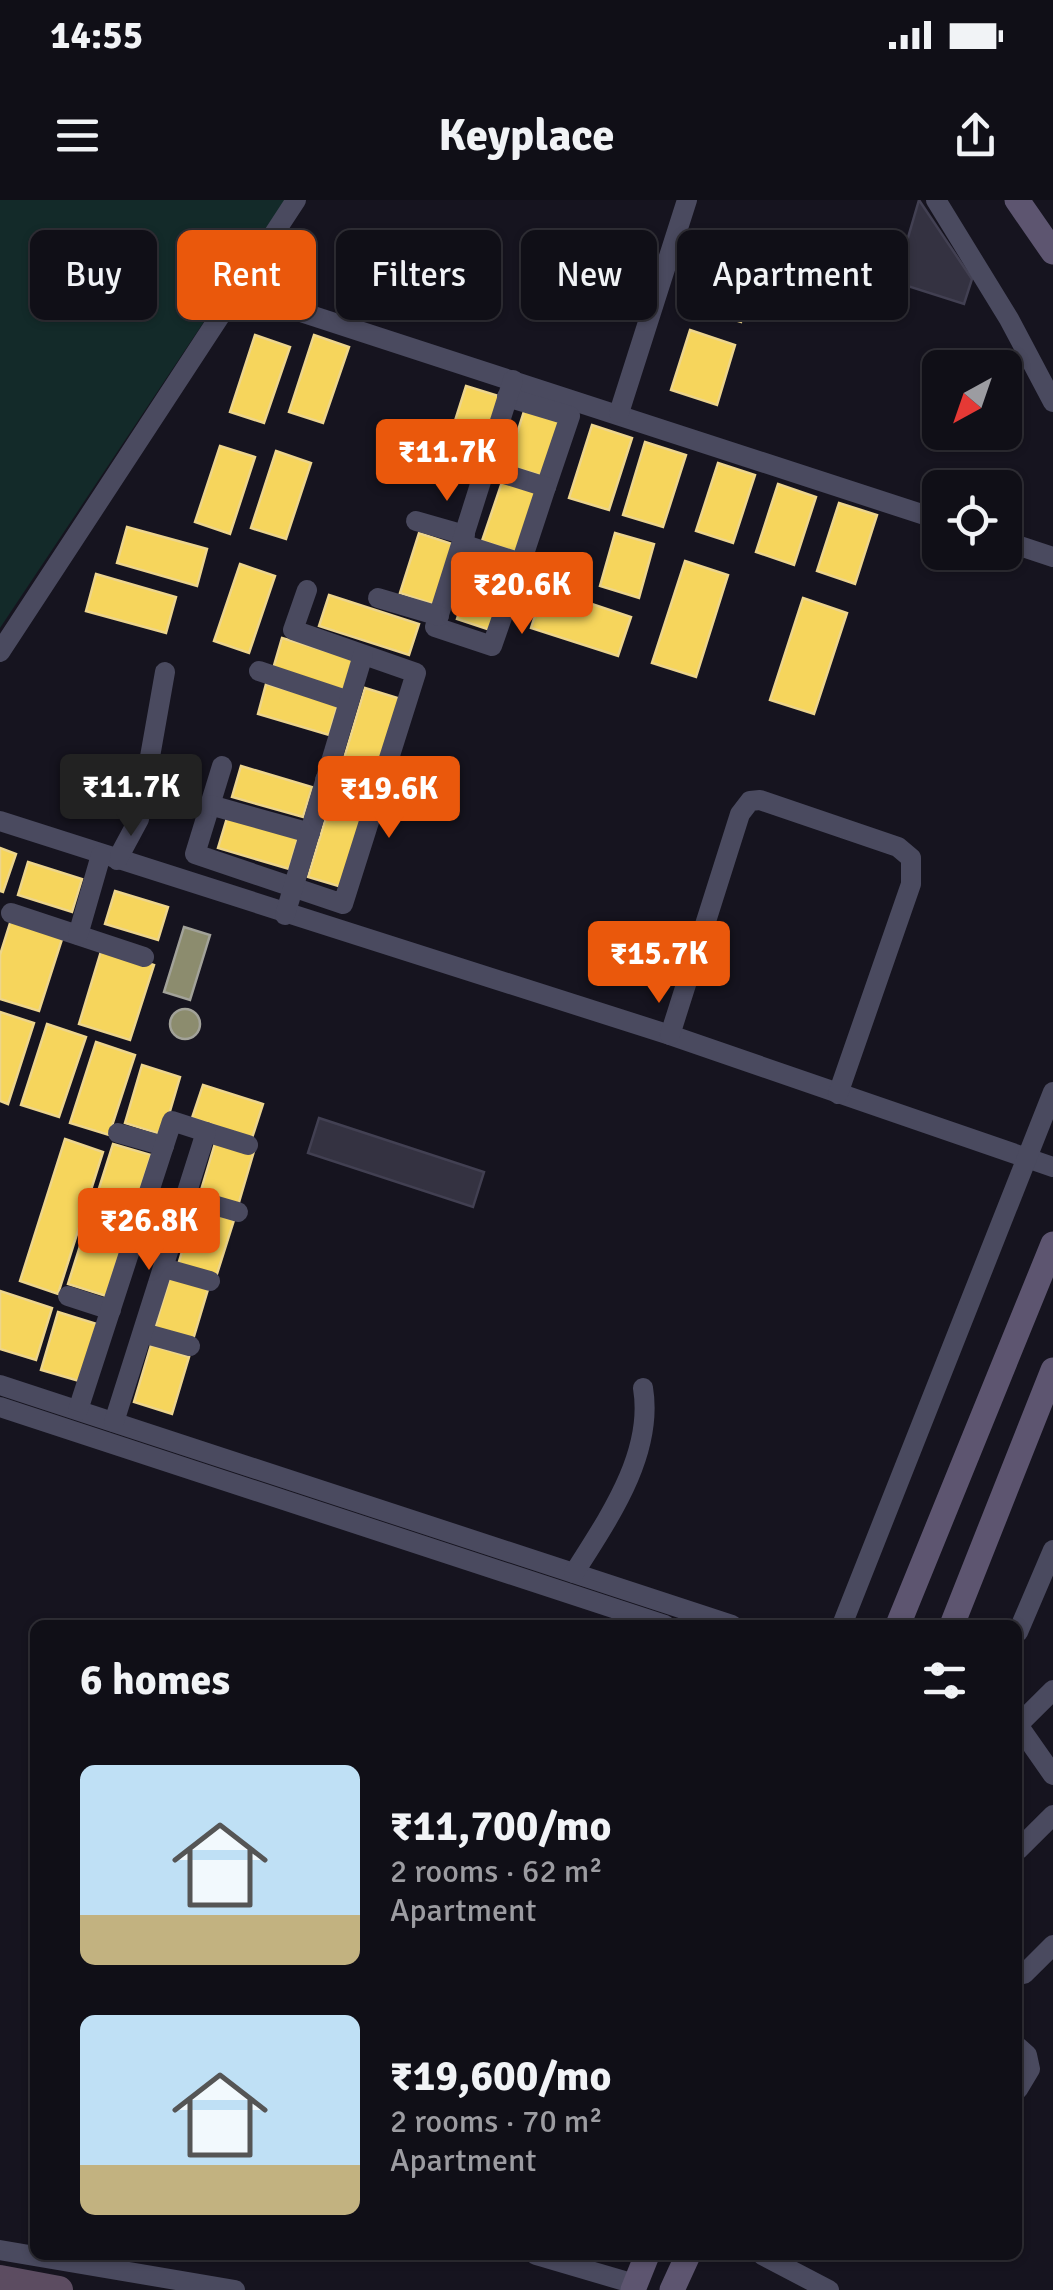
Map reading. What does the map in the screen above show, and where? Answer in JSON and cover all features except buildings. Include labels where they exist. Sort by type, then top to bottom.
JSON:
[{"type":"highway","points":[[0,2278],[59,2290]]},
{"type":"main road","points":[[1017,200],[1053,252]]},
{"type":"main road","points":[[900,1620],[1053,1244]]},
{"type":"main road","points":[[954,1620],[1053,1370]]},
{"type":"main road","points":[[634,2287],[645,2260]]},
{"type":"main road","points":[[672,2290],[686,2260]]},
{"type":"main road","points":[[689,2260],[692,2290]]},
{"type":"street","points":[[275,230],[296,200]]},
{"type":"street","points":[[619,413],[687,200]]},
{"type":"street","points":[[936,200],[1009,319],[1053,402]]},
{"type":"street","points":[[316,319],[510,388],[570,416],[492,646],[435,626],[510,388]]},
{"type":"street","points":[[0,652],[214,320]]},
{"type":"street","points":[[510,388],[619,413],[922,514]]},
{"type":"street","points":[[454,458],[546,488]]},
{"type":"street","points":[[416,521],[521,564]]},
{"type":"street","points":[[1022,547],[1053,557]]},
{"type":"street","points":[[222,766],[196,854],[343,904],[416,673],[292,630],[306,590]]},
{"type":"street","points":[[378,598],[439,616]]},
{"type":"street","points":[[285,915],[363,655]]},
{"type":"street","points":[[259,670],[349,701]]},
{"type":"street","points":[[78,935],[109,858],[139,820],[165,672]]},
{"type":"street","points":[[326,780],[377,795]]},
{"type":"street","points":[[670,1035],[740,814],[750,801],[760,800],[898,846],[910,858],[912,884],[838,1094]]},
{"type":"street","points":[[210,805],[310,833]]},
{"type":"street","points":[[0,820],[285,915],[670,1035],[1053,1167]]},
{"type":"street","points":[[11,913],[144,957]]},
{"type":"street","points":[[844,1620],[1030,1159],[1053,1092]]},
{"type":"street","points":[[78,1410],[172,1120],[248,1145]]},
{"type":"street","points":[[114,1422],[206,1132]]},
{"type":"street","points":[[118,1133],[164,1146]]},
{"type":"street","points":[[186,1198],[238,1212]]},
{"type":"street","points":[[90,1211],[137,1228]]},
{"type":"street","points":[[126,1262],[210,1281]]},
{"type":"street","points":[[68,1296],[111,1310]]},
{"type":"street","points":[[143,1333],[190,1346]]},
{"type":"street","points":[[0,1385],[717,1620]]},
{"type":"street","points":[[574,1573],[602,1528],[640,1449],[648,1416],[643,1388]]},
{"type":"street","points":[[0,1407],[650,1620]]},
{"type":"street","points":[[1022,1623],[1053,1550]]},
{"type":"street","points":[[1022,1720],[1053,1690]]},
{"type":"street","points":[[1022,1730],[1053,1775]]},
{"type":"street","points":[[1022,1846],[1053,1815]]},
{"type":"street","points":[[1024,1974],[1053,1945]]},
{"type":"street","points":[[1022,2051],[1030,2068],[1022,2082]]},
{"type":"street","points":[[0,2250],[30,2255]]},
{"type":"street","points":[[58,2260],[234,2290]]},
{"type":"street","points":[[551,2260],[634,2287]]},
{"type":"street","points":[[772,2260],[829,2290]]},
{"type":"green space","points":[[0,200],[285,200],[265,230],[177,230],[177,320],[205,320],[0,628]]}]
